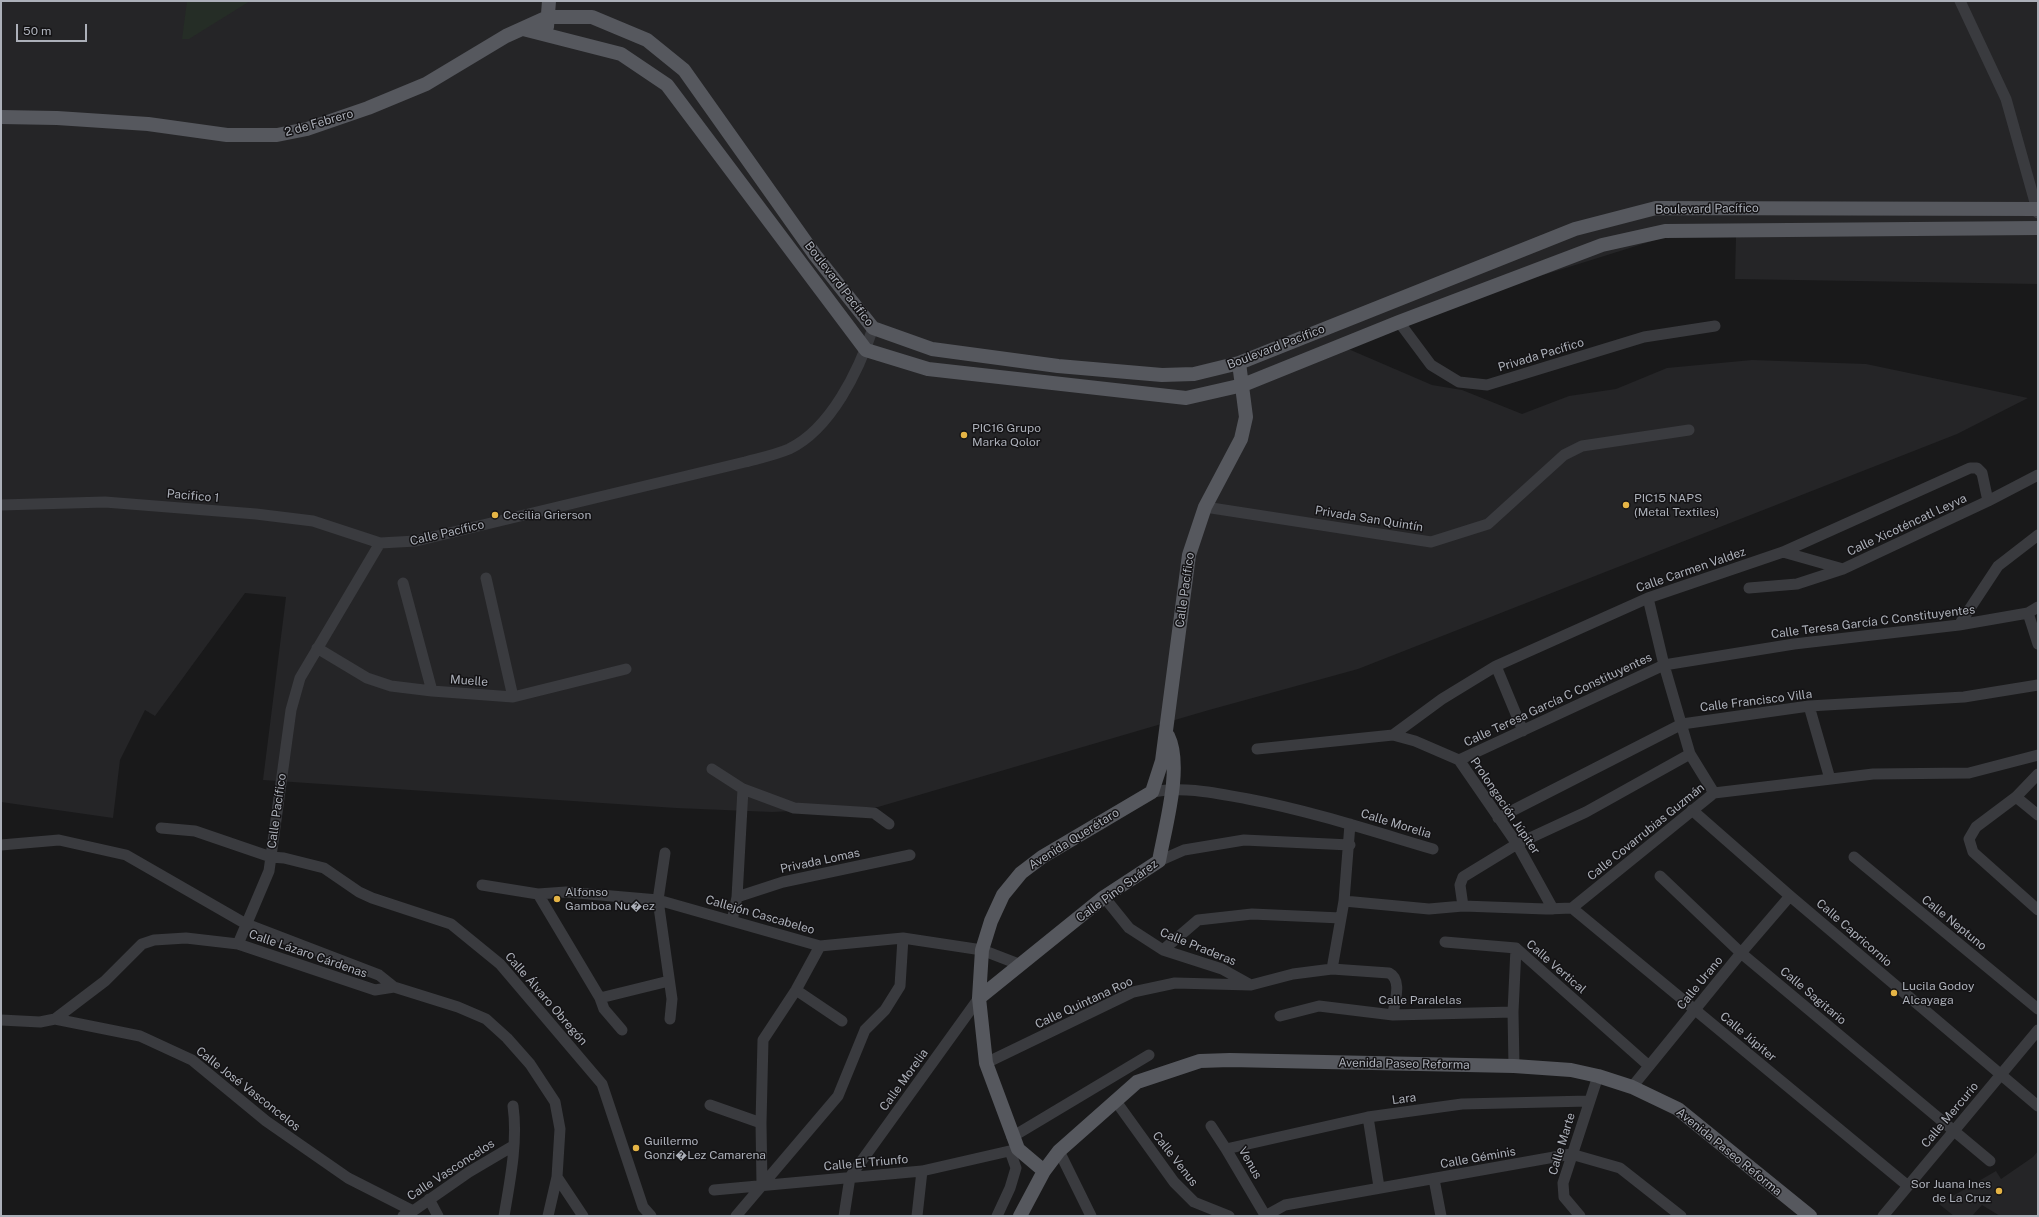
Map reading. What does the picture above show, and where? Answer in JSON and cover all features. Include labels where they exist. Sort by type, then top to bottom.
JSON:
[{"type":"main road","points":[[523,29],[546,35],[549,1]]},
{"type":"main road","name":"2 de Febrero","points":[[1,117],[57,118],[148,124],[227,135],[277,135],[314,127],[368,108],[426,84],[485,48],[548,17]]},
{"type":"main road","name":"Boulevard Pacífico","points":[[548,17],[592,17],[647,40],[684,70],[815,255],[873,328],[932,349],[1066,366],[1162,375],[1194,374],[1239,363],[1575,229],[1656,208],[2038,209]]},
{"type":"main road","name":"Boulevard Pacífico","points":[[546,35],[621,54],[667,85],[866,350],[928,369],[1186,398],[1243,385],[1399,322],[1602,245],[1666,231],[2038,228]]},
{"type":"main road","name":"Calle Pacífico","points":[[1152,792],[1162,761],[1189,555],[1205,507],[1241,439],[1246,417],[1239,363]]},
{"type":"main road","name":"Calle Pacífico","points":[[1159,860],[1174,774],[1173,746],[1166,734]]},
{"type":"main road","name":"Avenida Querétaro","points":[[1013,1146],[986,1063],[979,998],[982,950],[991,922],[1004,895],[1020,873],[1042,857],[1152,792]]},
{"type":"main road","name":"Calle Pino Suárez","points":[[979,998],[1104,897],[1159,860]]},
{"type":"main road","name":"Avenida Paseo Reforma","points":[[1020,1216],[1044,1171],[1059,1150],[1137,1082],[1200,1061],[1230,1060],[1514,1066],[1571,1070],[1598,1076],[1632,1087],[1678,1109],[1810,1216]]},
{"type":"main road","points":[[1013,1146],[1044,1171]]},
{"type":"street","points":[[1960,1],[2006,99],[2038,213]]},
{"type":"street","name":"Privada Pacífico","points":[[1399,322],[1431,365],[1459,382],[1487,385],[1644,337],[1715,326]]},
{"type":"street","name":"Calle Pacífico","points":[[246,924],[269,871],[291,710],[300,678],[380,543],[416,541],[444,535],[745,462],[780,452],[804,439],[820,424],[841,399],[866,350],[873,328]]},
{"type":"street","name":"Privada San Quintín","points":[[1205,507],[1431,542],[1488,524],[1564,455],[1582,446],[1688,430]]},
{"type":"street","name":"Calle Carmen Valdez","points":[[1393,735],[1442,699],[1496,666],[1648,598],[1783,552],[1970,468],[1977,468],[1982,473],[1988,501]]},
{"type":"street","name":"Calle Xicoténcatl Leyva","points":[[1783,552],[1843,569],[1988,501],[2038,475]]},
{"type":"street","name":"Pacifico 1","points":[[1,505],[105,502],[256,514],[313,521],[380,543]]},
{"type":"street","points":[[1959,625],[1998,566],[2038,535]]},
{"type":"street","points":[[1749,588],[1798,584],[1843,569]]},
{"type":"street","points":[[486,578],[513,697]]},
{"type":"street","points":[[403,583],[432,691]]},
{"type":"street","points":[[1648,598],[1664,665],[1690,754],[1714,793]]},
{"type":"street","points":[[2033,610],[2038,644]]},
{"type":"street","name":"Calle Teresa García C Constituyentes","points":[[1257,749],[1393,735],[1415,741],[1459,760],[1592,697],[1664,665],[1794,644],[1959,625],[2033,610]]},
{"type":"street","name":"Muelle","points":[[317,648],[367,678],[391,686],[432,691],[513,697],[626,668]]},
{"type":"street","points":[[1496,666],[1523,731]]},
{"type":"street","name":"Calle Francisco Villa","points":[[1498,818],[1682,724],[1809,706],[1964,697],[2038,685]]},
{"type":"street","points":[[1809,706],[1830,779]]},
{"type":"street","points":[[1462,906],[1460,885],[1463,877],[1517,844],[1586,812],[1690,754]]},
{"type":"street","name":"Calle Covarrubias Guzmán","points":[[1572,908],[1714,793],[1873,774],[1969,773],[2038,755]]},
{"type":"street","name":"Prolongación Júpiter","points":[[1459,760],[1517,844],[1553,909]]},
{"type":"street","points":[[712,768],[743,789],[794,808],[874,812],[889,824]]},
{"type":"street","points":[[2038,774],[2016,797],[1976,826],[1968,839],[1973,852],[2038,910]]},
{"type":"street","name":"Avenida Querétaro","points":[[1152,792],[1172,788],[1204,790],[1277,805],[1350,824]]},
{"type":"street","points":[[732,921],[738,897],[743,789]]},
{"type":"street","points":[[2016,797],[2038,816]]},
{"type":"street","name":"Calle Capricornio","points":[[1692,810],[2000,1076],[2038,1106]]},
{"type":"street","points":[[1332,969],[1344,901],[1350,845],[1350,824]]},
{"type":"street","name":"Calle Morelia","points":[[1350,824],[1433,849]]},
{"type":"street","name":"Calle Álvaro Obregón","points":[[161,828],[195,831],[271,857],[284,858],[324,868],[359,892],[372,898],[451,924],[500,964],[602,1084],[643,1207],[651,1216]]},
{"type":"street","name":"Calle Lázaro Cárdenas","points":[[1,845],[59,840],[126,855],[246,924],[379,975],[394,987],[458,1007],[486,1019],[507,1038],[530,1064],[555,1102],[560,1129],[557,1177],[548,1216]]},
{"type":"street","name":"Calle Pino Suárez","points":[[1159,860],[1184,850],[1244,840],[1350,845]]},
{"type":"street","points":[[665,853],[658,900],[672,999],[670,1019]]},
{"type":"street","name":"Privada Lomas","points":[[738,897],[784,882],[910,855]]},
{"type":"street","name":"Calle Neptuno","points":[[1854,857],[2038,1009]]},
{"type":"street","name":"Calle Sagitario","points":[[1660,876],[1741,953],[1990,1161]]},
{"type":"street","name":"Callejón Cascabeleo","points":[[482,885],[538,894],[566,892],[658,900],[820,946],[903,938],[982,950],[1021,965]]},
{"type":"street","points":[[538,894],[600,998],[604,1009],[622,1030]]},
{"type":"street","name":"Calle Urano","points":[[1632,1087],[1741,953],[1790,896]]},
{"type":"street","name":"Calle Praderas","points":[[1104,897],[1129,928],[1163,950],[1222,969],[1251,985]]},
{"type":"street","points":[[1344,901],[1429,909],[1462,906],[1553,909],[1572,908]]},
{"type":"street","name":"Calle Júpiter","points":[[1572,908],[1908,1186]]},
{"type":"street","points":[[1163,950],[1198,920],[1252,914],[1341,918]]},
{"type":"street","points":[[238,944],[246,924]]},
{"type":"street","name":"Calle José Vasconcelos","points":[[55,1019],[105,981],[142,944],[160,940],[186,938],[238,944]]},
{"type":"street","points":[[740,1214],[762,1185],[838,1096],[866,1030],[885,1010],[900,986],[903,938]]},
{"type":"street","points":[[1445,942],[1516,948]]},
{"type":"street","name":"Calle Lázaro Cárdenas","points":[[238,944],[375,990],[394,987]]},
{"type":"street","points":[[762,1185],[761,1123],[763,1040],[796,990],[820,946]]},
{"type":"street","name":"Calle Vertical","points":[[1514,1066],[1513,1012],[1516,948]]},
{"type":"street","name":"Calle Vertical","points":[[1516,948],[1649,1066]]},
{"type":"street","name":"Calle Quintana Roo","points":[[986,1063],[1133,992],[1175,983],[1251,985],[1292,974],[1332,969],[1390,973],[1394,976],[1397,982],[1393,1015]]},
{"type":"street","points":[[600,998],[669,981]]},
{"type":"street","points":[[796,990],[842,1021]]},
{"type":"street","name":"Calle Morelia","points":[[850,1177],[979,998]]},
{"type":"street","name":"Calle Paralelas","points":[[1280,1016],[1319,1006],[1393,1015],[1513,1012]]},
{"type":"street","name":"Calle José Vasconcelos","points":[[1,1020],[40,1022],[55,1019],[140,1036],[192,1060],[266,1121],[348,1178],[413,1211]]},
{"type":"street","name":"Calle Mercurio","points":[[1883,1216],[2038,1030]]},
{"type":"street","name":"Calle El Triunfo","points":[[714,1190],[922,1171],[1013,1146],[1149,1055]]},
{"type":"street","name":"Calle Marte","points":[[1580,1216],[1564,1197],[1563,1183],[1571,1154],[1598,1076]]},
{"type":"street","name":"Calle Venus","points":[[1115,1100],[1174,1182],[1194,1202],[1229,1216]]},
{"type":"street","name":"Lara","points":[[1226,1149],[1368,1117],[1462,1104],[1589,1101]]},
{"type":"street","points":[[710,1105],[761,1123]]},
{"type":"street","points":[[504,1216],[512,1167],[516,1126],[513,1106]]},
{"type":"street","points":[[1368,1117],[1379,1187]]},
{"type":"street","name":"Venus","points":[[1211,1126],[1265,1216]]},
{"type":"street","name":"Calle Vasconcelos","points":[[403,1216],[413,1211],[469,1172],[513,1146]]},
{"type":"street","points":[[997,1216],[1010,1188],[1016,1168],[1013,1146]]},
{"type":"street","points":[[1059,1150],[1091,1216]]},
{"type":"street","name":"Calle Géminis","points":[[1265,1216],[1284,1205],[1571,1154],[1620,1168],[1681,1216]]},
{"type":"street","points":[[917,1216],[922,1171]]},
{"type":"street","points":[[557,1177],[583,1216]]},
{"type":"street","points":[[844,1216],[850,1177]]},
{"type":"street","points":[[1434,1179],[1441,1216]]},
{"type":"street","points":[[430,1199],[438,1216]]},
{"type":"shaded area","points":[[1,1],[2038,1],[2038,284],[1735,279],[1736,237],[1665,237],[1492,291],[1346,348],[1432,385],[1462,390],[1522,414],[1569,396],[1616,389],[1667,368],[1752,360],[1866,364],[2028,398],[1957,434],[1358,669],[1209,710],[878,807],[772,812],[676,808],[263,780],[286,597],[245,593],[155,716],[145,710],[120,760],[113,818],[1,802]]},
{"type":"shaded area","points":[[187,1],[250,1],[189,39],[182,39]]},
{"type":"shaded area","name":"Sor Juana Ines de La Cruz","points":[[2038,1151],[2038,1216],[2000,1216],[1982,1205],[1972,1216],[1954,1216],[1939,1204],[1996,1171],[2001,1179],[2033,1157]]},
{"type":"place","name":"PIC16 Grupo Marka Qolor","points":[[964,435]]},
{"type":"place","name":"PIC15 NAPS (Metal Textiles)","points":[[1626,505]]},
{"type":"place","name":"Cecilia Grierson","points":[[495,515]]},
{"type":"place","name":"Alfonso Gamboa Nu�ez","points":[[557,899]]},
{"type":"place","name":"Lucila Godoy Alcayaga","points":[[1894,993]]},
{"type":"place","name":"Guillermo Gonzi�Lez Camarena","points":[[636,1148]]},
{"type":"place","name":"Sor Juana Ines de La Cruz","points":[[1999,1191]]}]
